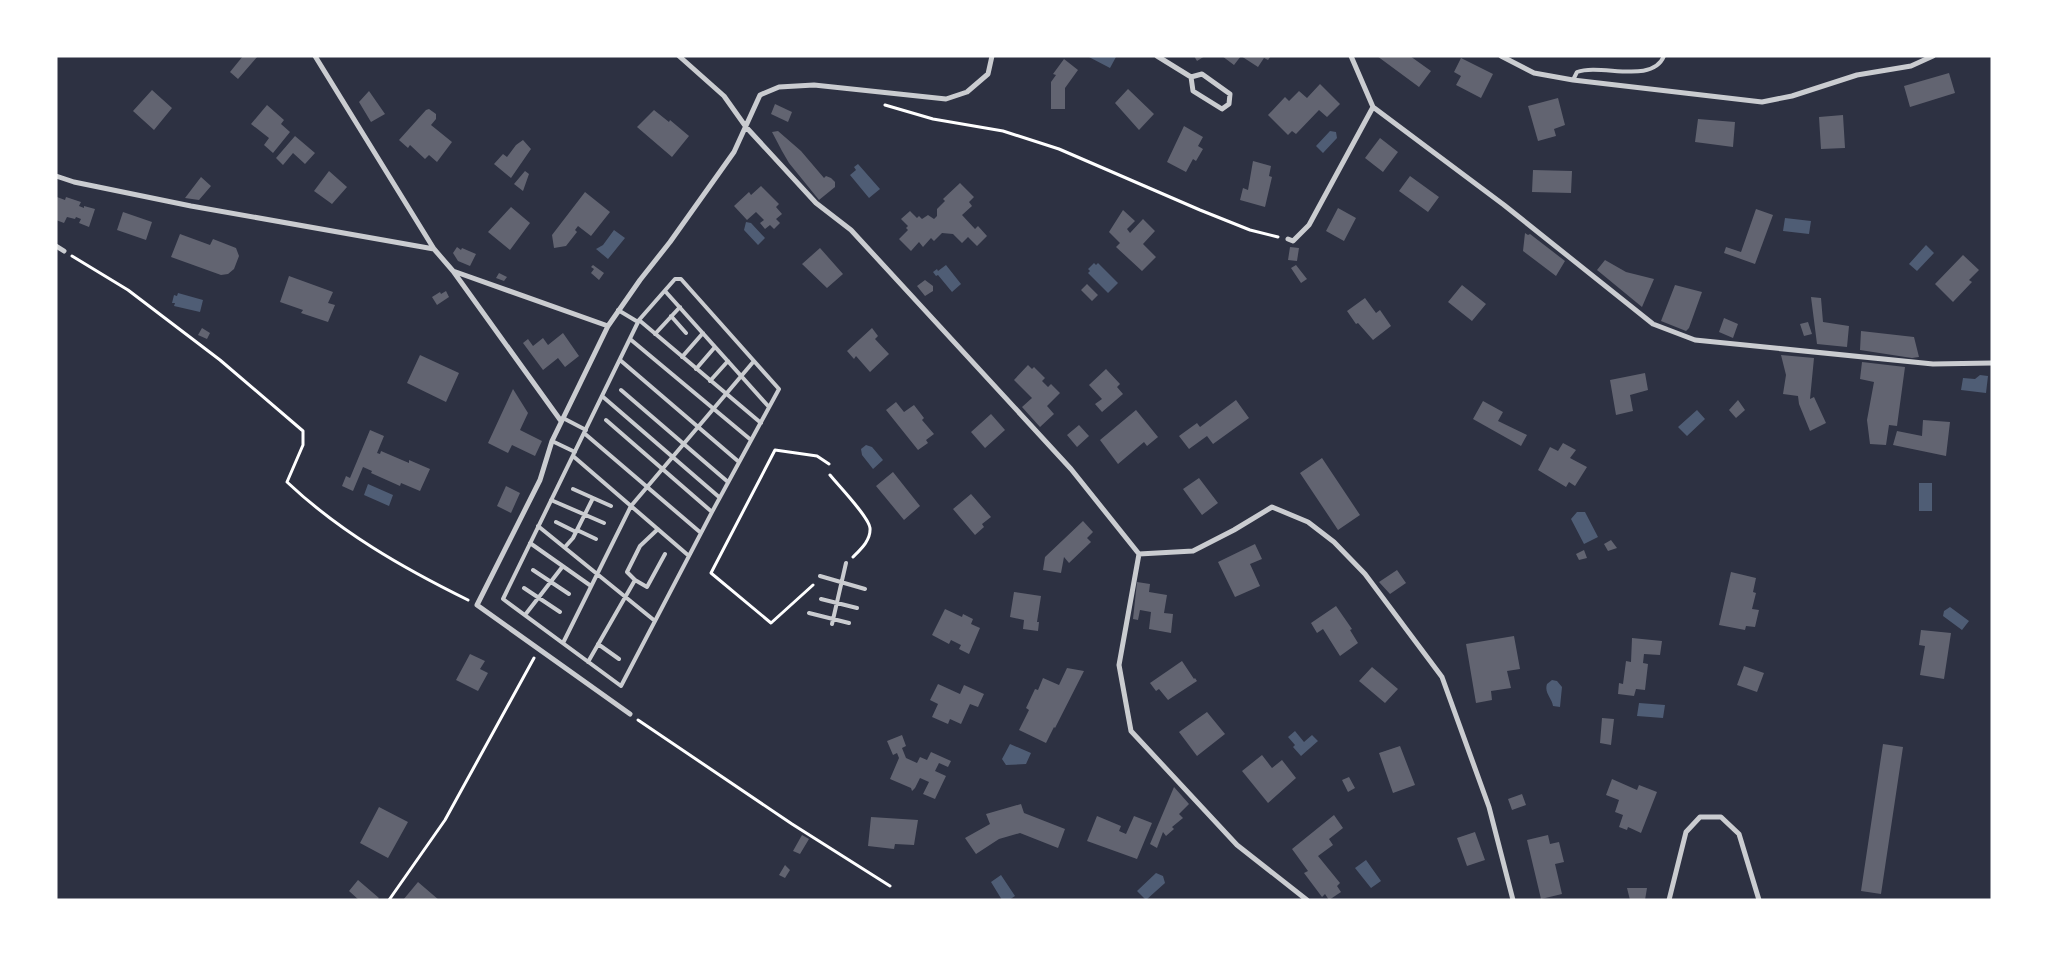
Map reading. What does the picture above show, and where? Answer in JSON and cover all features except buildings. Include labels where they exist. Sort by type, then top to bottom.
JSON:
[{"type":"street","points":[[315,56],[434,249],[453,271],[562,420]]},
{"type":"street","points":[[679,56],[724,96],[746,127],[816,203],[852,230],[1071,469],[1139,554],[1119,665],[1131,730],[1237,845],[1307,900]]},
{"type":"street","points":[[630,714],[477,605],[540,480],[552,441],[608,326],[734,152],[760,95],[779,88],[814,85],[946,99],[967,92],[988,74],[992,56]]},
{"type":"street","points":[[1157,56],[1191,77],[1202,74],[1230,94],[1229,104],[1222,108],[1193,91],[1191,77]]},
{"type":"street","points":[[1351,56],[1373,107],[1504,205],[1653,324],[1695,340],[1933,364],[1992,363]]},
{"type":"street","points":[[1501,56],[1534,73],[1574,80],[1762,102],[1792,96],[1857,75],[1911,66],[1934,56]]},
{"type":"street","points":[[1288,239],[1293,241],[1309,225],[1373,107]]},
{"type":"street","points":[[56,176],[74,182],[191,206],[434,249]]},
{"type":"street","points":[[56,246],[64,251]]},
{"type":"street","points":[[453,271],[608,326]]},
{"type":"street","points":[[1139,554],[1192,551],[1234,530],[1272,507],[1308,522],[1334,542],[1365,574],[1442,677],[1489,807],[1513,900]]},
{"type":"street","points":[[1669,900],[1686,832],[1700,817],[1721,817],[1739,834],[1759,900]]},
{"type":"lane","points":[[1574,80],[1577,72],[1586,68],[1646,72],[1661,63],[1664,56]]},
{"type":"lane","points":[[675,279],[681,280],[779,389],[719,497],[621,686],[503,599],[639,321],[665,291],[675,279]]},
{"type":"lane","points":[[665,291],[769,407]]},
{"type":"lane","points":[[655,334],[680,307]]},
{"type":"lane","points":[[618,310],[639,321],[761,423]]},
{"type":"lane","points":[[671,316],[686,333]]},
{"type":"lane","points":[[682,356],[703,333]]},
{"type":"lane","points":[[630,339],[751,440]]},
{"type":"lane","points":[[696,369],[716,347]]},
{"type":"lane","points":[[620,360],[739,462]]},
{"type":"lane","points":[[710,380],[728,361]]},
{"type":"lane","points":[[563,643],[631,506],[754,362]]},
{"type":"lane","points":[[622,390],[728,482]]},
{"type":"lane","points":[[602,396],[719,497]]},
{"type":"lane","points":[[562,420],[585,431],[701,533]]},
{"type":"lane","points":[[606,420],[712,512]]},
{"type":"lane","points":[[552,441],[574,454],[689,556]]},
{"type":"lane","points":[[572,489],[612,506]]},
{"type":"lane","points":[[565,547],[577,531],[593,498]]},
{"type":"lane","points":[[551,500],[604,523]]},
{"type":"lane","points":[[556,522],[596,539]]},
{"type":"lane","points":[[538,526],[655,621]]},
{"type":"lane","points":[[658,529],[640,546],[627,572],[635,580],[647,587],[665,554]]},
{"type":"lane","points":[[530,543],[591,586]]},
{"type":"lane","points":[[833,621],[846,563]]},
{"type":"lane","points":[[525,615],[563,566]]},
{"type":"lane","points":[[533,570],[569,594]]},
{"type":"lane","points":[[820,576],[865,589]]},
{"type":"lane","points":[[588,662],[635,580]]},
{"type":"lane","points":[[524,588],[560,612]]},
{"type":"lane","points":[[821,599],[857,608]]},
{"type":"lane","points":[[809,613],[833,621],[849,623]]},
{"type":"lane","points":[[598,644],[619,659]]},
{"type":"path","points":[[880,103],[933,119],[1003,130],[1049,146],[1242,227],[1288,239]]},
{"type":"path","points":[[64,251],[128,290],[220,360],[303,430],[303,445],[287,482],[301,496],[345,531],[429,581],[477,605]]},
{"type":"path","points":[[814,585],[771,623],[711,573],[775,450],[817,456],[829,464]]},
{"type":"path","points":[[830,475],[864,516],[870,527],[867,542],[846,563]]},
{"type":"path","points":[[389,900],[445,820],[540,649]]},
{"type":"path","points":[[630,714],[792,824],[890,886]]},
{"type":"water","points":[[1087,56],[1115,56],[1116,57],[1110,68]]},
{"type":"water","points":[[1330,131],[1336,132],[1337,138],[1323,153],[1316,146]]},
{"type":"water","points":[[858,164],[880,189],[869,198],[850,175],[856,170],[854,167]]},
{"type":"water","points":[[1785,218],[1811,221],[1809,234],[1783,231]]},
{"type":"water","points":[[746,222],[751,223],[765,238],[758,245],[744,230]]},
{"type":"water","points":[[614,230],[625,238],[608,259],[596,249],[603,245]]},
{"type":"water","points":[[1926,245],[1934,253],[1917,271],[1909,264]]},
{"type":"water","points":[[1094,263],[1096,265],[1098,263],[1118,283],[1108,293],[1088,273],[1090,271],[1088,269]]},
{"type":"water","points":[[946,265],[961,284],[952,292],[938,275],[936,276],[933,272]]},
{"type":"water","points":[[178,293],[203,300],[200,312],[174,306],[175,303],[172,303],[174,295],[177,296]]},
{"type":"water","points":[[1980,375],[1988,376],[1986,393],[1961,390],[1963,378],[1975,379]]},
{"type":"water","points":[[1697,410],[1705,419],[1687,436],[1678,427]]},
{"type":"water","points":[[866,445],[872,447],[883,460],[873,469],[862,455],[861,449]]},
{"type":"water","points":[[1919,483],[1932,483],[1932,511],[1919,511]]},
{"type":"water","points":[[368,484],[393,495],[389,506],[364,495]]},
{"type":"water","points":[[1577,512],[1585,512],[1598,537],[1584,544],[1571,519]]},
{"type":"water","points":[[1950,607],[1969,621],[1962,630],[1943,616],[1944,611]]},
{"type":"water","points":[[1552,680],[1557,681],[1562,687],[1560,707],[1553,706],[1547,693],[1547,684]]},
{"type":"water","points":[[1639,703],[1665,705],[1663,718],[1637,716]]},
{"type":"water","points":[[1295,731],[1304,742],[1312,735],[1318,741],[1301,756],[1293,747],[1295,745],[1288,737]]},
{"type":"water","points":[[1010,744],[1031,753],[1026,764],[1006,765],[1002,759]]},
{"type":"water","points":[[1366,860],[1381,881],[1371,888],[1355,868]]},
{"type":"water","points":[[1156,873],[1163,876],[1165,883],[1146,900],[1137,891]]},
{"type":"water","points":[[1001,875],[1015,896],[1009,900],[1002,900],[991,882]]}]
